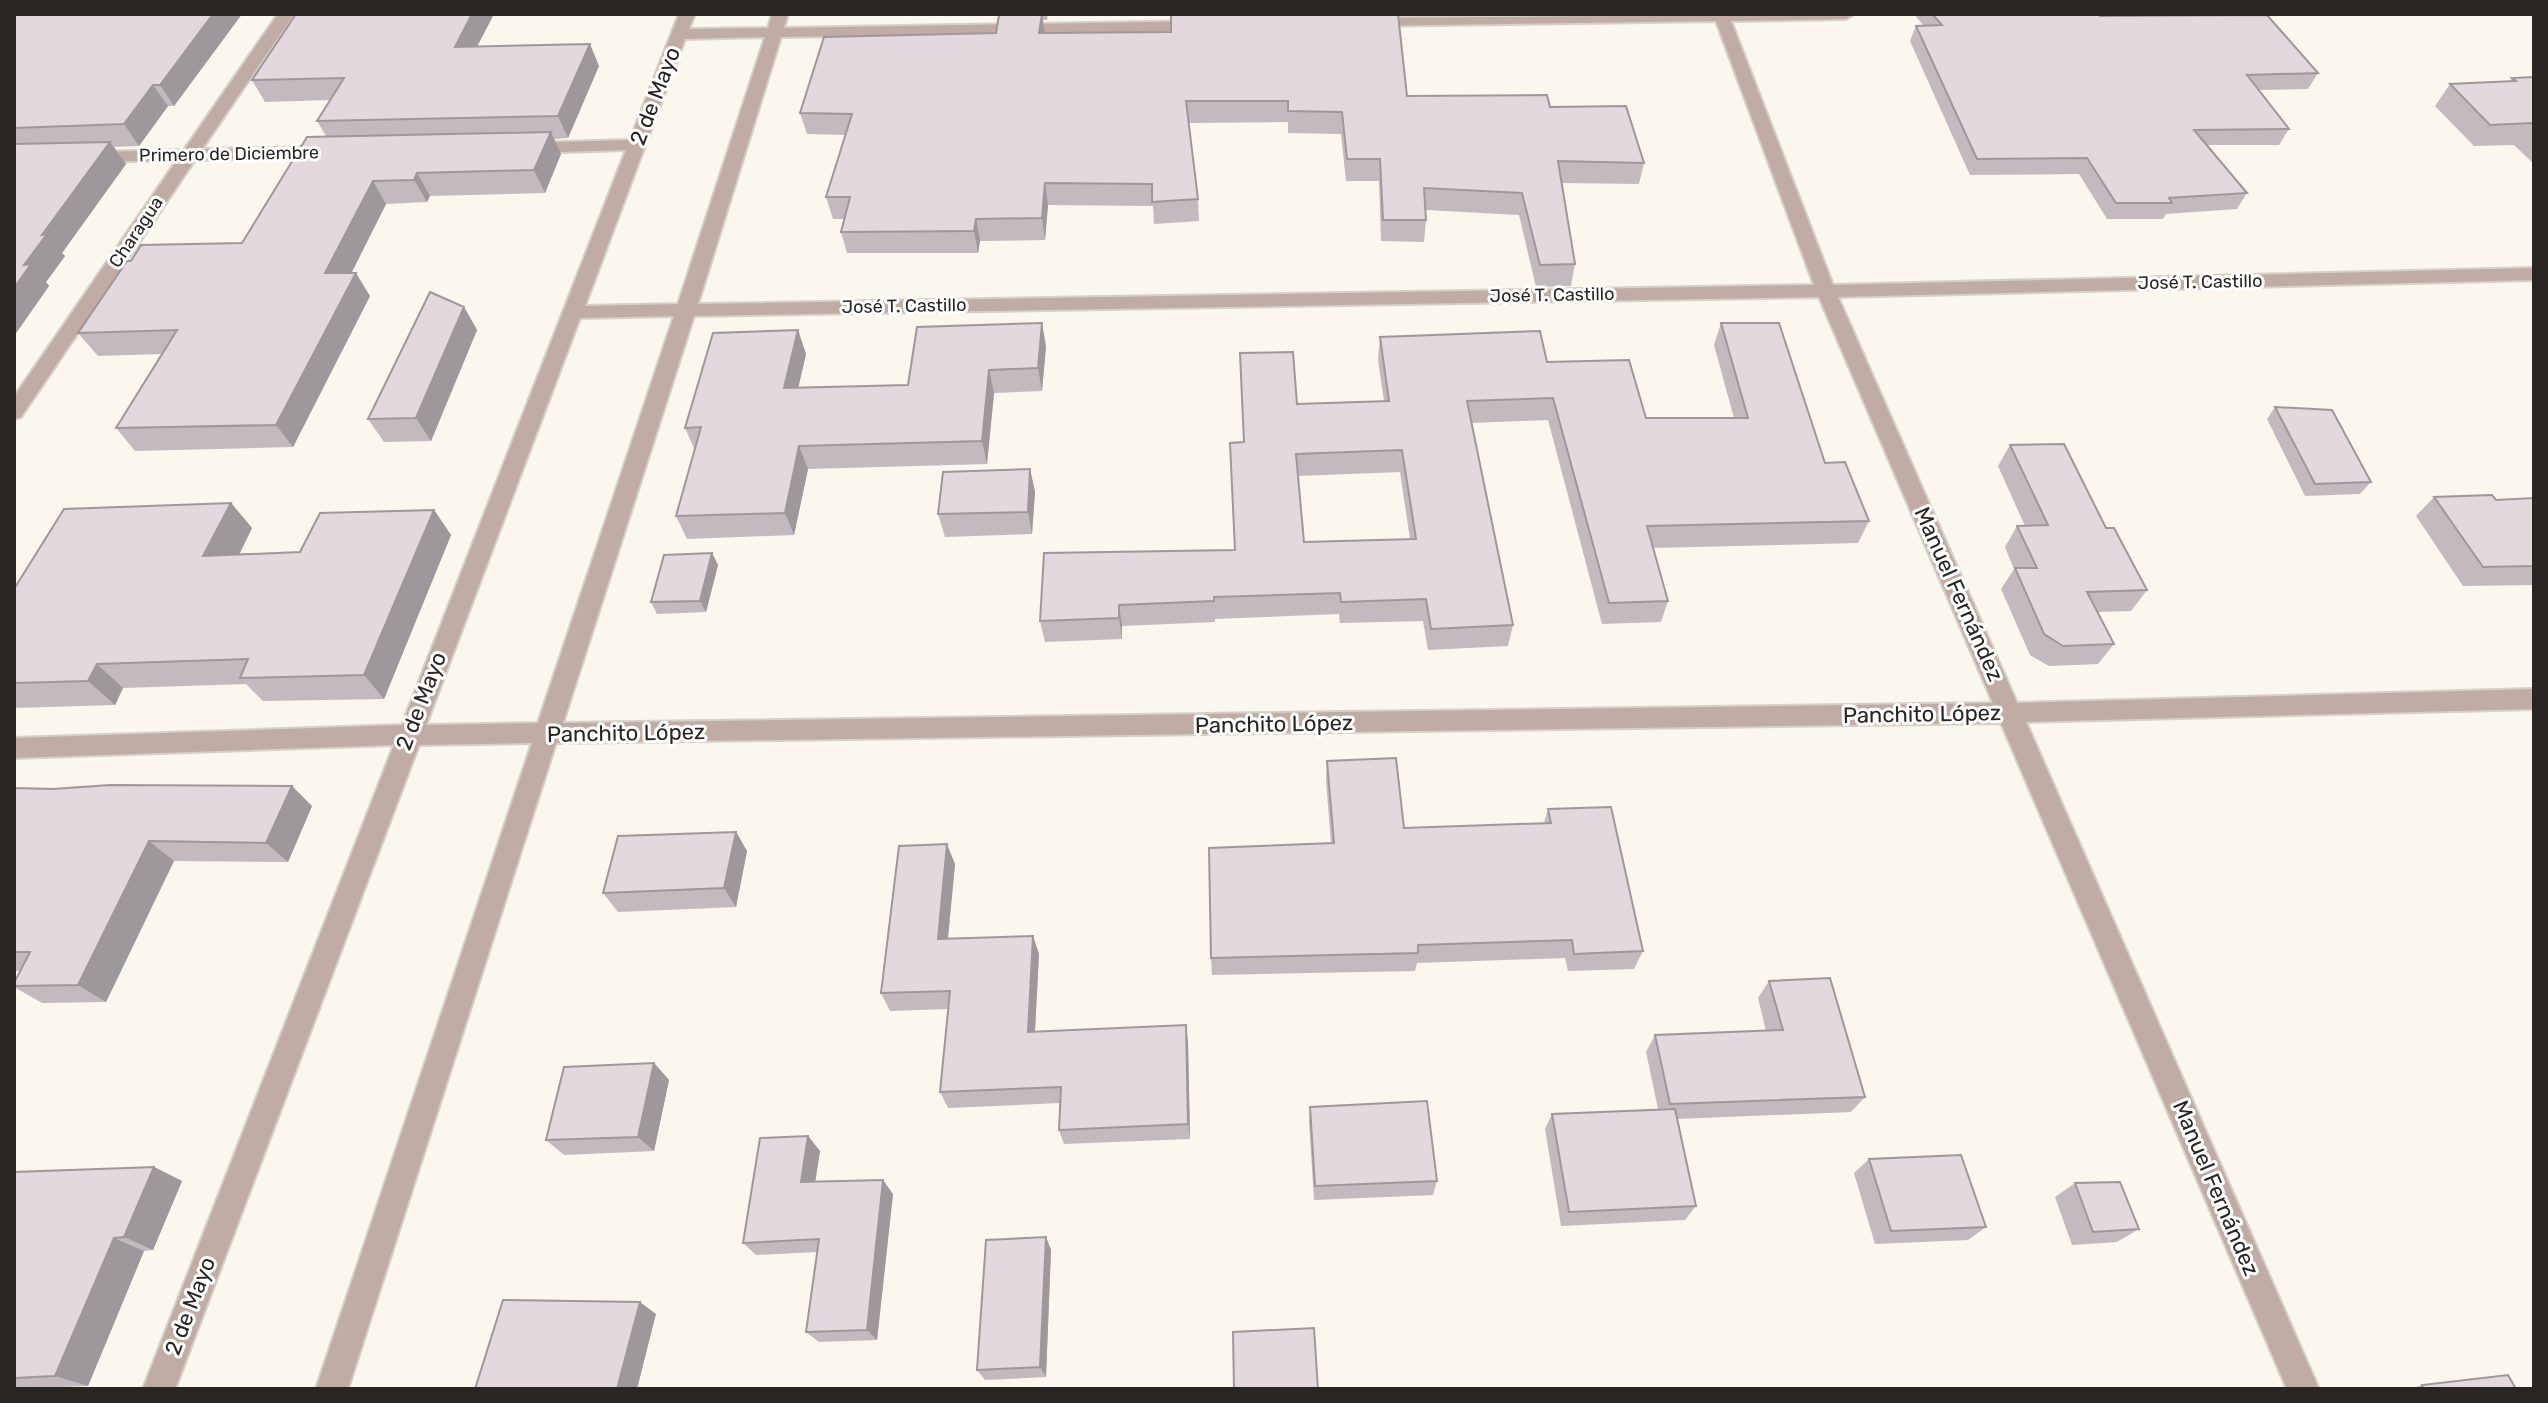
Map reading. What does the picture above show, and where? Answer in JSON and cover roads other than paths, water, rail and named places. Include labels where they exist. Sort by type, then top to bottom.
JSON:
[{"type":"street","name":"Charagua","points":[[14,412],[286,14]]},
{"type":"street","points":[[1359,23],[1846,14]]},
{"type":"street","name":"Manuel Fernández","points":[[1722,15],[1826,291],[2303,1389]]},
{"type":"street","points":[[683,24],[1216,25]]},
{"type":"street","name":"2 de Mayo","points":[[159,1389],[407,735],[683,24]]},
{"type":"street","points":[[332,1389],[777,24]]},
{"type":"street","points":[[508,148],[636,145]]},
{"type":"street","name":"Primero de Diciembre","points":[[78,157],[349,151]]},
{"type":"street","name":"José T. Castillo","points":[[571,312],[1826,291],[2534,274]]},
{"type":"street","name":"Panchito López","points":[[14,748],[407,735],[2011,713],[2534,699]]}]
